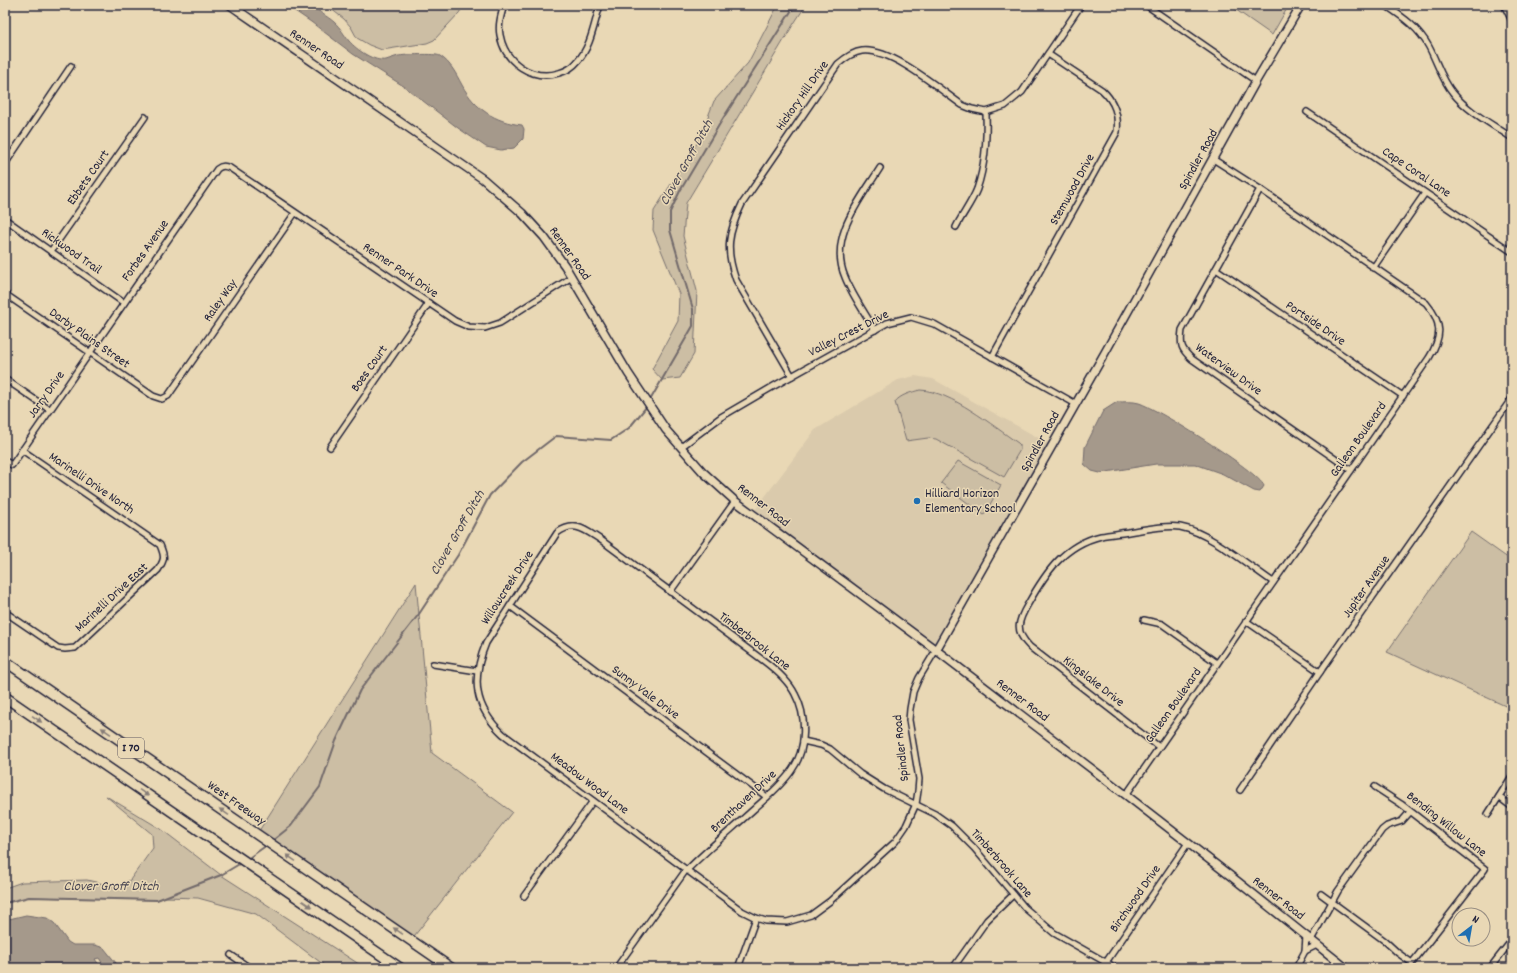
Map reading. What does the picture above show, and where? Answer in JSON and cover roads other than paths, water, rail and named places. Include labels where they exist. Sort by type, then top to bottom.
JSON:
[{"type":"highway","name":"West Freeway","points":[[5,661],[452,968]]},
{"type":"highway","name":"I 70","points":[[5,697],[400,968]]},
{"type":"main road","name":"Renner Road","points":[[230,5],[483,179],[512,204],[533,225],[558,256],[648,404],[666,430],[703,472],[735,501],[936,650],[1346,968]]},
{"type":"main road","name":"Spindler Road","points":[[936,650],[1076,404],[1256,81],[1301,5]]},
{"type":"street","points":[[239,12],[244,5]]},
{"type":"street","points":[[504,5],[499,26],[500,36],[503,48],[510,59],[529,73],[550,76],[566,71],[577,63],[585,52],[600,5]]},
{"type":"street","points":[[956,227],[976,190],[985,160],[987,140],[986,112],[1005,106],[1022,92],[1081,5]]},
{"type":"street","points":[[1146,5],[1256,81]]},
{"type":"street","points":[[1385,5],[1420,33],[1429,47],[1444,80],[1453,94],[1468,108],[1512,138]]},
{"type":"street","points":[[1504,5],[1512,21]]},
{"type":"street","name":"Hickory Hill Drive","points":[[792,376],[736,280],[730,263],[729,247],[731,232],[742,204],[830,74],[838,64],[848,56],[861,51],[888,55],[908,67],[962,105],[986,112]]},
{"type":"street","name":"Stemwood Drive","points":[[992,357],[1117,132],[1117,114],[1109,96],[1048,54]]},
{"type":"street","points":[[5,164],[71,66]]},
{"type":"street","name":"Cape Coral Lane","points":[[1307,112],[1512,252]]},
{"type":"street","name":"Ebbets Court","points":[[51,251],[145,117]]},
{"type":"street","name":"Galleon Boulevard","points":[[1126,796],[1403,396],[1434,350],[1438,340],[1438,320],[1426,303],[1260,189],[1213,159]]},
{"type":"street","name":"Renner Park Drive","points":[[223,166],[230,168],[462,325],[485,328],[500,323],[572,277]]},
{"type":"street","name":"Forbes Avenue","points":[[90,352],[217,169],[223,166]]},
{"type":"street","points":[[875,330],[844,276],[840,263],[840,251],[845,226],[852,212],[880,168]]},
{"type":"street","name":"Waterview Drive","points":[[1260,189],[1182,330],[1180,341],[1184,351],[1192,359],[1351,470]]},
{"type":"street","points":[[1373,268],[1425,192]]},
{"type":"street","name":"Raley Way","points":[[162,399],[168,396],[295,213]]},
{"type":"street","name":"Rickwood Trail","points":[[5,219],[124,302]]},
{"type":"street","name":"Portside Drive","points":[[1216,269],[1403,396]]},
{"type":"street","name":"Darby Plains Street","points":[[5,294],[153,396],[162,399]]},
{"type":"street","name":"Boes Court","points":[[330,447],[429,303]]},
{"type":"street","name":"Valley Crest Drive","points":[[681,447],[722,417],[792,376],[887,323],[911,317],[934,324],[1076,404]]},
{"type":"street","name":"Jarry Drive","points":[[22,450],[90,352]]},
{"type":"street","points":[[5,379],[50,410]]},
{"type":"street","name":"Jupiter Avenue","points":[[1240,790],[1320,672],[1512,398]]},
{"type":"street","points":[[5,461],[12,465],[22,450]]},
{"type":"street","name":"Marinelli Drive North","points":[[22,450],[160,545],[164,554]]},
{"type":"street","points":[[670,592],[735,501]]},
{"type":"street","name":"Timberbrook Lane","points":[[570,527],[577,526],[601,540],[777,671],[796,695],[803,724],[803,741],[821,745],[830,749],[874,783],[935,814],[952,826],[974,848],[1025,908],[1054,933],[1116,968]]},
{"type":"street","name":"Willowcreek Drive","points":[[477,671],[480,656],[486,644],[510,606],[558,533],[563,529],[570,527]]},
{"type":"street","name":"Kingslake Drive","points":[[1159,747],[1023,640],[1019,630],[1019,622],[1042,579],[1054,564],[1067,552],[1101,536],[1151,528],[1178,527],[1204,535],[1273,582]]},
{"type":"street","name":"Marinelli Drive East","points":[[5,612],[58,648],[75,648],[158,570],[163,562],[164,554]]},
{"type":"street","name":"Sunny Vale Drive","points":[[510,606],[767,797]]},
{"type":"street","points":[[1144,620],[1162,624],[1217,663]]},
{"type":"street","points":[[1246,622],[1320,672]]},
{"type":"street","name":"Spindler Road","points":[[756,918],[777,922],[799,919],[811,915],[830,901],[895,842],[906,826],[916,804],[919,780],[910,720],[910,709],[913,692],[919,678],[936,650]]},
{"type":"street","points":[[434,664],[477,671]]},
{"type":"street","name":"Meadow Wood Lane","points":[[477,671],[476,679],[479,698],[493,724],[503,734],[742,911],[756,918]]},
{"type":"street","name":"Brenthaven Drive","points":[[619,964],[686,870],[776,790],[793,770],[800,756],[803,741]]},
{"type":"street","points":[[1488,814],[1512,776]]},
{"type":"street","name":"Bending Willow Lane","points":[[1333,902],[1386,941],[1398,953],[1412,963],[1485,869],[1375,787]]},
{"type":"street","points":[[1498,798],[1512,807]]},
{"type":"street","points":[[524,896],[593,802]]},
{"type":"street","points":[[1296,968],[1305,951],[1308,938],[1333,902],[1338,891],[1382,830],[1388,826],[1402,822],[1410,812]]},
{"type":"street","name":"Birchwood Drive","points":[[1102,968],[1188,844]]},
{"type":"street","points":[[1321,894],[1333,902]]},
{"type":"street","points":[[953,968],[987,920],[1013,895]]},
{"type":"street","points":[[738,968],[756,918]]},
{"type":"street","points":[[1490,968],[1511,943]]},
{"type":"street","points":[[1305,951],[1317,945]]},
{"type":"street","points":[[231,955],[250,968]]},
{"type":"waterway","name":"Clover Groff Ditch","points":[[649,402],[693,326],[693,309],[670,230],[670,212],[680,191],[722,120],[795,5]]},
{"type":"waterway","name":"Clover Groff Ditch","points":[[272,841],[291,826],[320,787],[336,741],[360,690],[419,614],[458,555],[490,495],[522,462],[556,436],[611,440],[629,428],[647,406]]},
{"type":"waterway","name":"Clover Groff Ditch","points":[[246,860],[267,845]]},
{"type":"waterway","name":"Clover Groff Ditch","points":[[5,903],[29,897],[157,900],[221,875],[241,863]]},
{"type":"place","name":"Hilliard Horizon Elementary School","points":[[917,501]]}]
